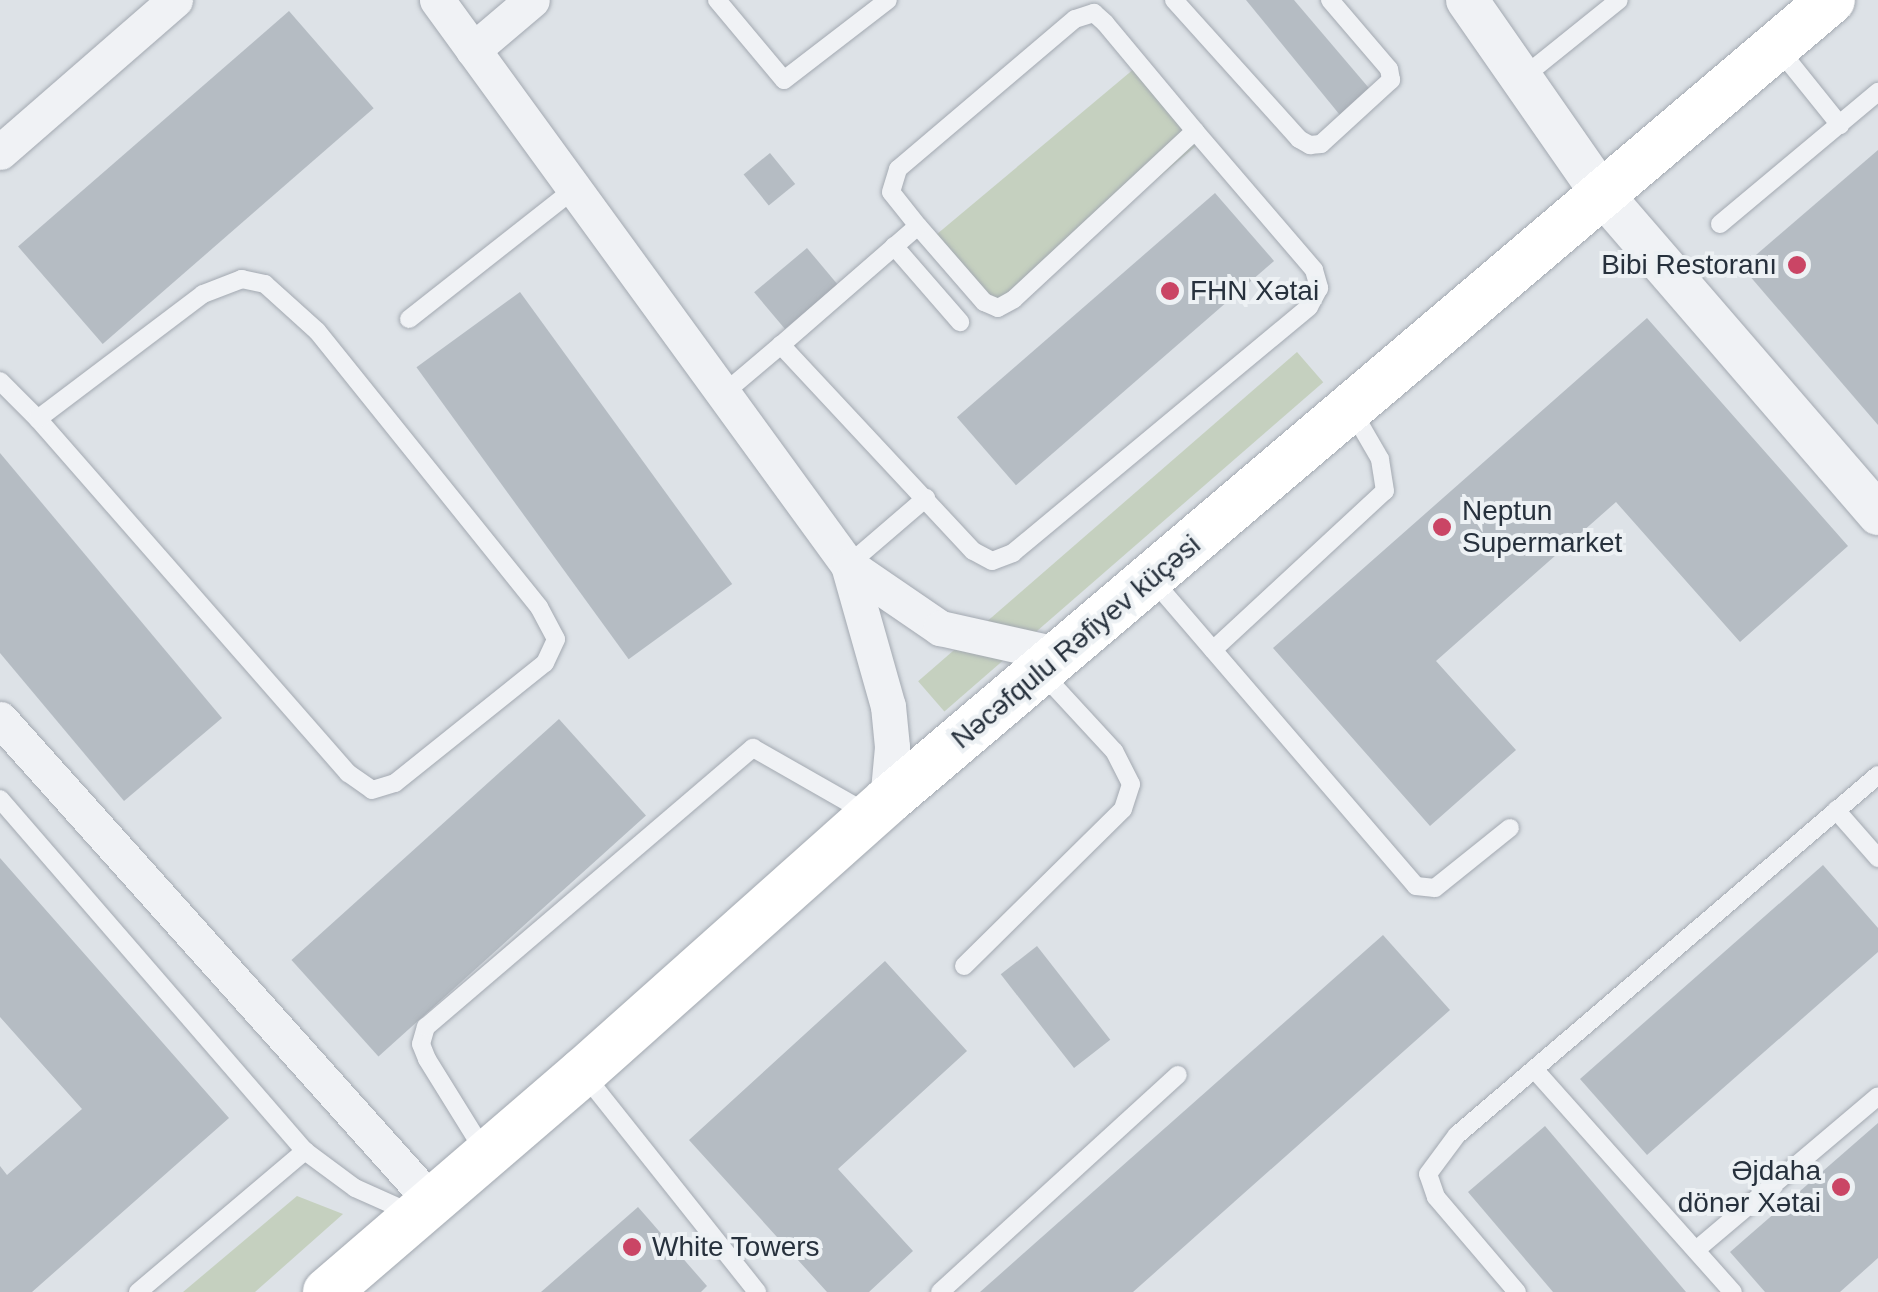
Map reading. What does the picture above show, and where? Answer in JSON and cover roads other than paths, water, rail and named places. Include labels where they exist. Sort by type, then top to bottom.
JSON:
[{"type":"main road","name":"Nəcəfqulu Rəfiyev küçəsi","points":[[327,1292],[488,1156],[880,808],[1831,0]]},
{"type":"street","points":[[0,152],[175,0]]},
{"type":"street","points":[[436,0],[848,565],[940,628],[1051,663]]},
{"type":"street","points":[[472,50],[532,0]]},
{"type":"street","points":[[1468,0],[1602,194],[1878,514]]},
{"type":"street","points":[[848,565],[888,706],[892,747],[880,808]]},
{"type":"street","points":[[5,733],[425,1210]]},
{"type":"lane","points":[[717,0],[784,80],[881,2]]},
{"type":"lane","points":[[1180,2],[1299,139],[1310,145],[1321,144],[1392,80],[1389,69],[1330,0]]},
{"type":"lane","points":[[1522,78],[1620,0]]},
{"type":"lane","points":[[781,345],[973,551],[992,561],[1013,553],[1309,307],[1319,288],[1314,270],[1094,13],[1074,19],[898,169],[892,192],[984,302],[998,308],[1014,299],[1195,131]]},
{"type":"lane","points":[[1776,46],[1840,125]]},
{"type":"lane","points":[[1720,224],[1878,92]]},
{"type":"lane","points":[[409,319],[574,190]]},
{"type":"lane","points":[[723,394],[918,226]]},
{"type":"lane","points":[[894,246],[960,322]]},
{"type":"lane","points":[[0,381],[38,418],[348,773],[372,790],[394,783],[546,663],[556,639],[540,607],[317,331],[265,284],[242,279],[203,294],[38,418]]},
{"type":"lane","points":[[1213,650],[1385,491],[1380,460],[1351,408]]},
{"type":"lane","points":[[848,565],[926,498]]},
{"type":"lane","points":[[1152,578],[1416,886],[1435,888],[1510,828]]},
{"type":"lane","points":[[964,966],[1123,810],[1131,784],[1114,751],[1051,663]]},
{"type":"lane","points":[[488,1156],[427,1059],[421,1044],[426,1027],[752,748],[880,808]]},
{"type":"lane","points":[[1518,1292],[1436,1197],[1428,1174],[1457,1135],[1878,775]]},
{"type":"lane","points":[[0,800],[304,1150],[355,1188],[425,1210]]},
{"type":"lane","points":[[1836,810],[1878,858]]},
{"type":"lane","points":[[1534,1069],[1733,1292]]},
{"type":"lane","points":[[583,1072],[757,1292]]},
{"type":"lane","points":[[940,1292],[1178,1076]]},
{"type":"lane","points":[[1696,1250],[1878,1096]]},
{"type":"lane","points":[[138,1292],[304,1150]]},
{"type":"place","name":"‌Bibi Restoranı","points":[[1797,265]]},
{"type":"place","name":"FHN Xətai","points":[[1170,291]]},
{"type":"place","name":"Neptun Supermarket","points":[[1442,527]]},
{"type":"place","name":"Əjdaha dönər Xətai","points":[[1841,1187]]},
{"type":"place","name":"White Towers","points":[[632,1247]]}]
